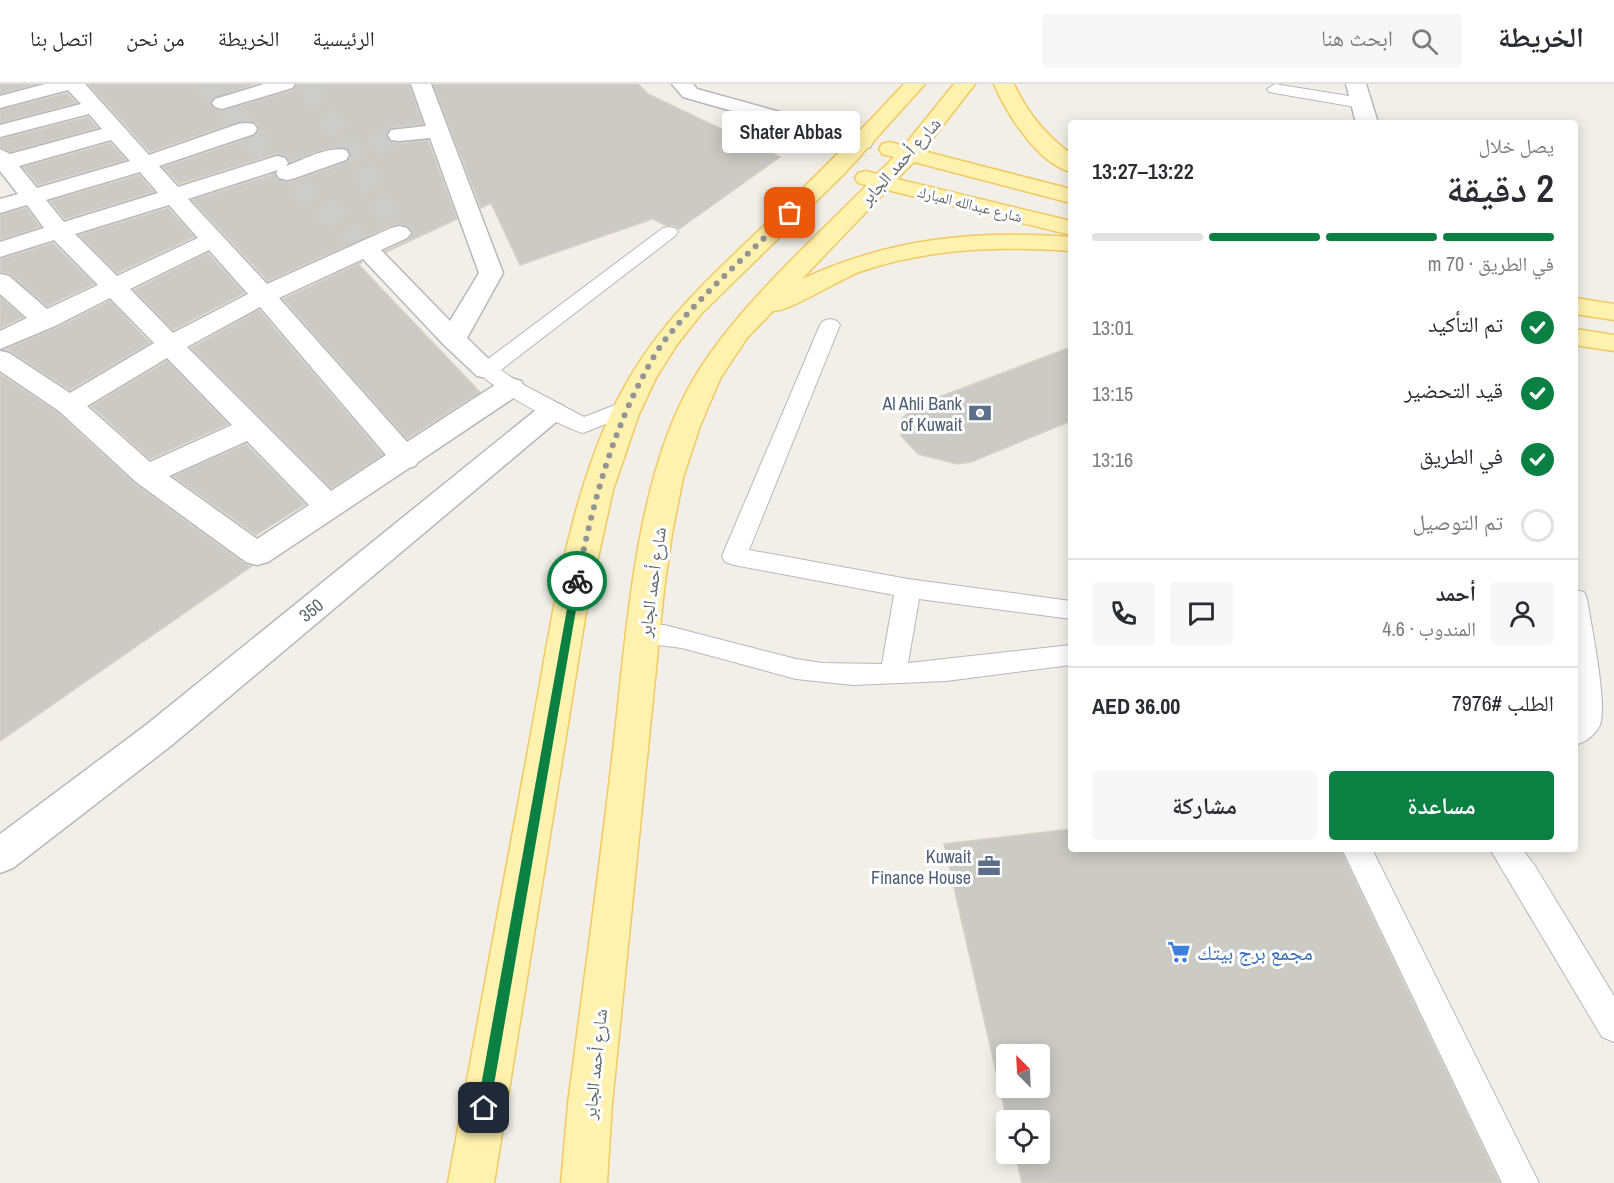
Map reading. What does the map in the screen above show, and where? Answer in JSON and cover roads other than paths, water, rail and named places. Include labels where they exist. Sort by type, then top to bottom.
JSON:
[{"type":"main road","points":[[471,1182],[570,612],[601,478],[615,435],[648,367],[667,337],[692,309],[835,170],[915,84]]},
{"type":"main road","name":"شارع أحمد الجابر","points":[[584,1183],[590,1104],[654,548],[678,447],[704,382],[719,355],[737,333],[909,154],[965,84]]},
{"type":"main road","points":[[1004,84],[1019,116],[1043,142],[1068,163]]},
{"type":"main road","name":"شارع عبدالله المبارك","points":[[862,142],[1068,195]]},
{"type":"main road","name":"شارع عبدالله المبارك","points":[[835,170],[1068,228]]},
{"type":"main road","points":[[737,333],[784,300],[809,287],[851,267],[892,253],[974,240],[1027,240],[1068,244]]},
{"type":"main road","points":[[1578,306],[1614,312]]},
{"type":"main road","points":[[1578,337],[1614,343]]},
{"type":"street","points":[[0,102],[68,84]]},
{"type":"street","points":[[74,84],[212,240],[264,295],[405,459]]},
{"type":"street","points":[[222,103],[285,84]]},
{"type":"street","points":[[421,84],[491,273],[453,339]]},
{"type":"street","points":[[682,84],[690,93],[862,142]]},
{"type":"street","points":[[1359,93],[1367,120]]},
{"type":"street","points":[[0,131],[94,107]]},
{"type":"street","points":[[0,206],[144,164],[246,129]]},
{"type":"street","points":[[399,135],[439,131]]},
{"type":"street","points":[[116,132],[2,161],[58,230],[329,508]]},
{"type":"street","points":[[0,250],[58,230],[174,197],[339,155]]},
{"type":"street","points":[[69,405],[170,345],[264,295],[399,233]]},
{"type":"street","points":[[0,341],[212,240]]},
{"type":"street","points":[[367,249],[453,339],[488,370]]},
{"type":"street","points":[[0,281],[46,321]]},
{"type":"street","points":[[0,359],[69,405],[146,475],[257,554],[405,459],[511,387]]},
{"type":"street","name":"350","points":[[0,855],[159,735],[552,411]]},
{"type":"street","points":[[146,475],[251,428]]},
{"type":"lane","points":[[1275,89],[1359,93]]},
{"type":"lane","points":[[628,407],[583,426],[511,387],[488,370],[669,232]]},
{"type":"lane","points":[[830,325],[734,556],[908,588],[1068,610]]},
{"type":"lane","points":[[893,674],[908,588]]},
{"type":"lane","points":[[1578,622],[1590,713],[1587,724],[1578,732]]},
{"type":"lane","points":[[645,635],[680,636],[758,660],[821,673],[893,674],[1068,655]]},
{"type":"lane","points":[[1358,852],[1521,1183]]},
{"type":"lane","points":[[1507,852],[1524,875],[1614,1026]]},
{"type":"tunnel","points":[[205,84],[277,163],[367,249]]},
{"type":"tunnel","points":[[307,84],[351,151]]},
{"type":"tunnel","points":[[351,151],[399,135]]},
{"type":"tunnel","points":[[338,155],[351,151]]},
{"type":"tunnel","points":[[351,151],[399,233]]},
{"type":"place","name":"Shater Abbas","points":[[790,213]]},
{"type":"place","name":"Al Ahli Bank of Kuwait","points":[[980,413]]},
{"type":"place","name":"Kuwait Finance House","points":[[989,866]]},
{"type":"place","name":"مجمع برج بيتك","points":[[1179,952]]}]
